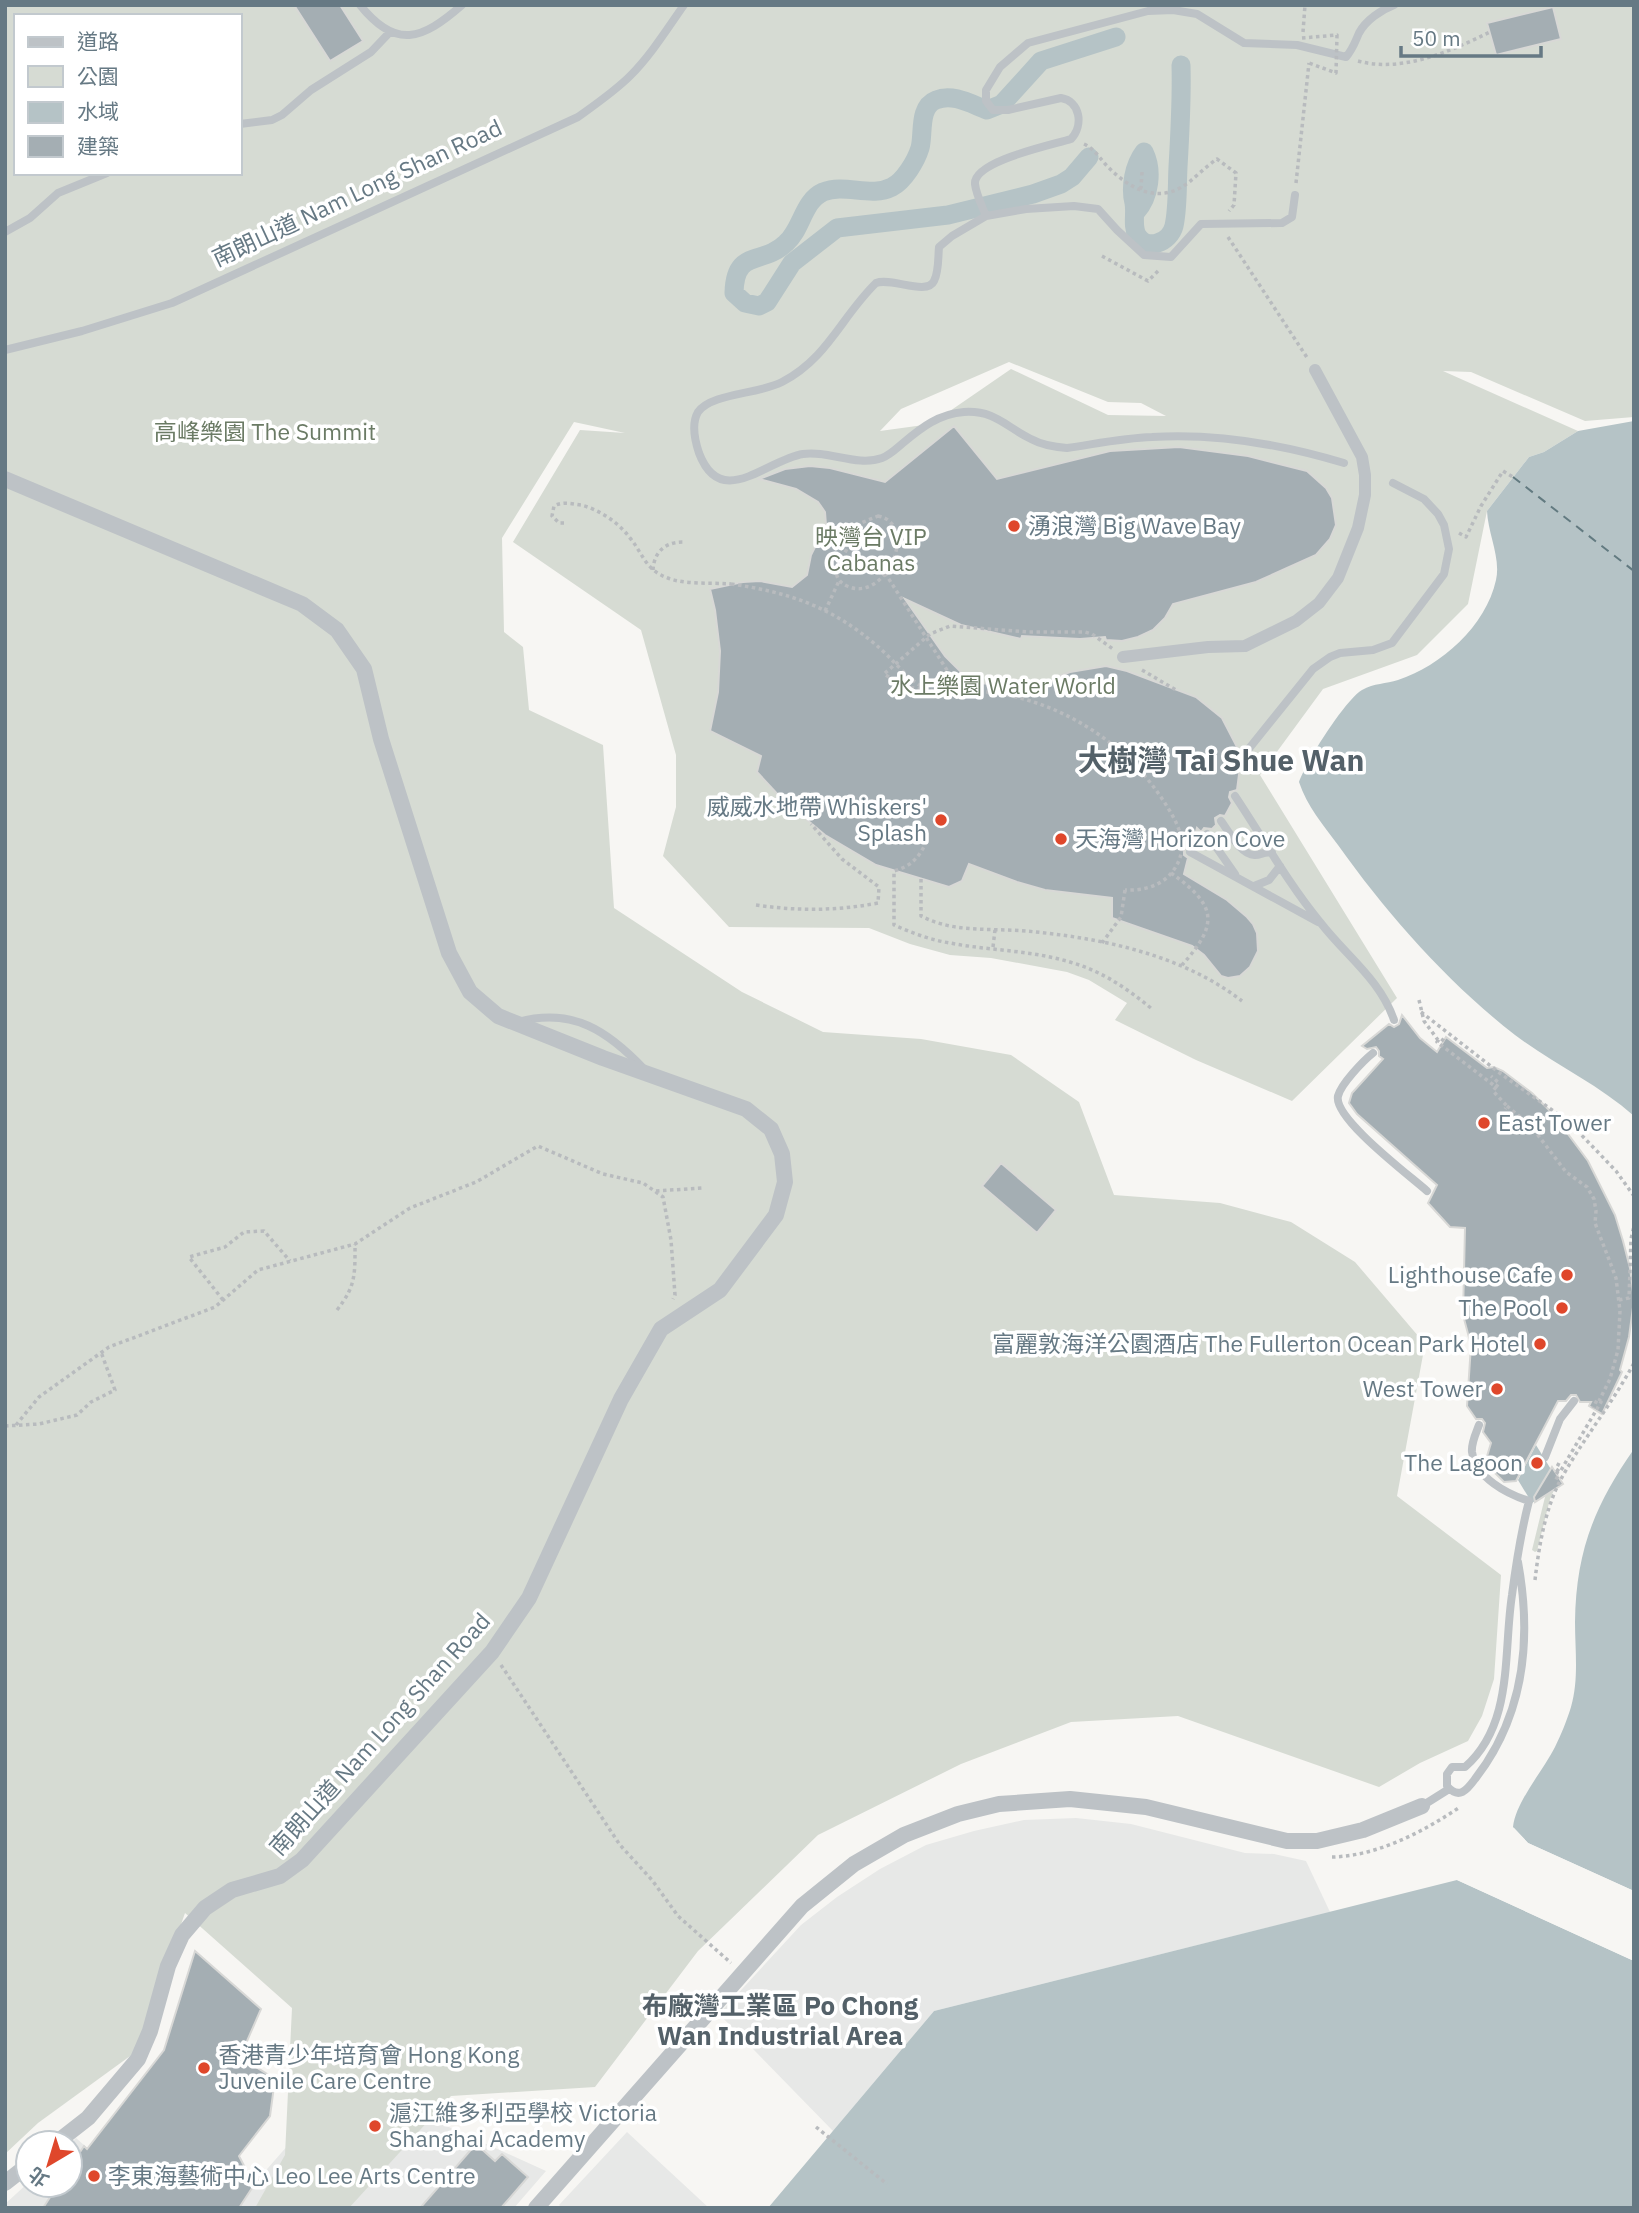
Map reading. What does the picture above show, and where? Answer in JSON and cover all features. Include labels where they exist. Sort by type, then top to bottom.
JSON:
[{"type":"street","points":[[1123,657],[1208,647],[1245,646],[1296,621],[1319,603],[1338,578],[1358,527],[1365,495],[1365,475],[1362,457],[1315,370]]},
{"type":"street","name":"南朗山道 Nam Long Shan Road","points":[[5,479],[302,604],[337,630],[364,669],[381,740],[449,953],[470,992],[498,1016],[746,1109],[771,1129],[782,1154],[785,1182],[776,1215],[720,1290],[661,1329],[621,1399],[528,1598],[492,1652],[302,1860],[280,1876],[232,1890],[205,1908],[177,1945],[168,1966],[150,2031],[138,2059],[88,2118],[74,2129]]},
{"type":"street","points":[[536,2208],[802,1906],[854,1864],[904,1835],[958,1814],[999,1804],[1070,1799],[1146,1807],[1287,1841],[1317,1841],[1363,1830],[1422,1806]]},
{"type":"lane","points":[[360,5],[374,23],[389,33],[414,35],[447,18],[462,5]]},
{"type":"lane","name":"南朗山道 Nam Long Shan Road","points":[[5,350],[82,331],[172,303],[578,117],[630,76],[684,5]]},
{"type":"lane","points":[[986,216],[975,184],[976,176],[984,168],[999,160],[1071,139],[1077,128],[1077,109],[1068,99],[1061,98],[1008,110],[993,110],[986,101],[986,90],[1000,67],[1028,43],[1148,11],[1173,10],[1197,14],[1244,43],[1297,45],[1346,57],[1355,47],[1358,34],[1367,22],[1394,5]]},
{"type":"lane","points":[[242,124],[272,120],[282,115],[311,90],[371,52],[389,33]]},
{"type":"lane","points":[[5,232],[30,218],[58,194],[102,175]]},
{"type":"lane","points":[[1295,195],[1292,217],[1282,223],[1201,224],[1171,257],[1144,255],[1116,230],[1098,209],[1074,206],[1026,209],[986,216],[939,247],[934,281],[930,285],[918,288],[887,281],[876,283],[827,346],[807,365],[766,390],[705,405],[694,421],[694,430],[699,453],[706,466],[726,482],[739,481],[802,454],[876,460],[938,418],[968,412],[993,416],[1032,440],[1055,447],[1067,448],[1150,437],[1214,437],[1280,446],[1344,463]]},
{"type":"lane","points":[[1239,761],[1320,662],[1340,653],[1383,648],[1400,636],[1444,574],[1449,550],[1444,525],[1438,514],[1424,499],[1393,483]]},
{"type":"lane","points":[[1236,796],[1321,924],[1384,995],[1394,1020]]},
{"type":"lane","points":[[1221,821],[1248,853],[1272,853]]},
{"type":"lane","points":[[1207,834],[1237,876]]},
{"type":"lane","points":[[1190,852],[1321,924]]},
{"type":"lane","points":[[1254,886],[1269,880],[1280,866]]},
{"type":"lane","points":[[515,1022],[556,1016],[577,1020],[604,1034],[626,1050],[649,1074]]},
{"type":"lane","points":[[1373,1053],[1341,1090],[1339,1105],[1352,1125],[1427,1191]]},
{"type":"lane","points":[[1545,1457],[1560,1419],[1574,1401]]},
{"type":"lane","points":[[1465,1767],[1490,1731],[1503,1693],[1509,1650],[1511,1597],[1529,1501],[1512,1495],[1492,1482],[1477,1465],[1472,1451],[1479,1425]]},
{"type":"lane","points":[[1473,1783],[1472,1773],[1465,1767],[1456,1766],[1449,1770],[1445,1778],[1454,1792],[1463,1793],[1473,1783],[1500,1742],[1520,1684],[1524,1596],[1518,1562]]},
{"type":"lane","points":[[1422,1806],[1449,1788]]},
{"type":"path","points":[[1295,195],[1309,63],[1336,73],[1337,35],[1302,38],[1305,5]]},
{"type":"path","points":[[1346,57],[1362,63],[1397,63],[1445,54],[1490,32]]},
{"type":"path","points":[[1091,147],[1120,178],[1133,188],[1149,194],[1166,193],[1183,187],[1199,171],[1217,159],[1236,173],[1234,205],[1219,222],[1315,370]]},
{"type":"path","points":[[1142,172],[1140,188],[1149,194]]},
{"type":"path","points":[[1444,525],[1466,537],[1503,471],[1513,477]]},
{"type":"path","points":[[564,523],[559,523],[552,516],[554,506],[575,504],[596,510],[624,530],[653,570],[681,581],[731,584],[790,595],[825,611],[865,636],[911,679],[929,690]]},
{"type":"path","points":[[872,517],[884,517],[890,521],[897,532],[894,557],[885,573],[875,584],[863,589],[839,582],[836,569],[862,523],[872,517]]},
{"type":"path","points":[[653,570],[659,551],[670,544],[683,542]]},
{"type":"path","points":[[885,573],[961,692]]},
{"type":"path","points":[[825,611],[839,582]]},
{"type":"path","points":[[1097,637],[1085,632],[1028,632],[950,625],[930,634],[884,674],[906,687],[951,694],[971,691],[997,693],[1049,708],[1074,719],[1118,748],[1156,787],[1179,825],[1182,852],[1171,873],[1152,886],[1125,890],[1121,917],[1102,943]]},
{"type":"path","points":[[756,905],[829,910],[878,903],[879,887],[842,859],[811,824]]},
{"type":"path","points":[[928,841],[916,860],[894,871],[894,925],[933,939],[1071,962],[1093,970],[1134,994],[1152,1009]]},
{"type":"path","points":[[1171,873],[1197,892],[1207,911],[1208,921],[1203,940],[1182,965]]},
{"type":"path","points":[[920,879],[921,916],[958,929],[1049,934],[1102,943],[1182,965],[1208,977],[1242,1001]]},
{"type":"path","points":[[993,947],[995,930]]},
{"type":"path","points":[[1419,1000],[1424,1021],[1437,1042],[1496,1087]]},
{"type":"path","points":[[1421,1012],[1569,1122],[1616,1171],[1634,1196]]},
{"type":"path","points":[[1438,1040],[1440,1038],[1444,1041]]},
{"type":"path","points":[[1491,1076],[1499,1083],[1493,1091],[1506,1107],[1531,1126],[1566,1171],[1578,1178],[1590,1193],[1596,1211],[1595,1223],[1616,1278],[1619,1300],[1618,1350],[1610,1379],[1593,1408]]},
{"type":"path","points":[[16,1425],[39,1397],[109,1347],[215,1307],[258,1270],[355,1244],[410,1208],[477,1182],[538,1146],[603,1174],[643,1183],[663,1197],[671,1240],[675,1295],[661,1329]]},
{"type":"path","points":[[654,1191],[702,1188]]},
{"type":"path","points":[[1619,1300],[1629,1298],[1634,1226]]},
{"type":"path","points":[[223,1300],[189,1257],[226,1247],[244,1232],[264,1231],[290,1261]]},
{"type":"path","points":[[337,1310],[355,1281],[355,1244]]},
{"type":"path","points":[[5,1426],[39,1424],[77,1415],[91,1402],[115,1390],[101,1352]]},
{"type":"path","points":[[1559,1463],[1555,1477],[1561,1480],[1634,1363]]},
{"type":"path","points":[[1558,1471],[1560,1472],[1597,1410],[1601,1402],[1599,1401]]},
{"type":"path","points":[[492,1652],[620,1845],[652,1880],[678,1916],[732,1964]]},
{"type":"path","points":[[1326,1857],[1374,1850],[1405,1838],[1437,1820]]},
{"type":"path","points":[[724,1973],[740,1955]]},
{"type":"path","points":[[816,2127],[887,2184]]},
{"type":"shaded area","points":[[1076,1818],[1131,1824],[1245,1853],[1274,1854],[1306,1861],[1330,1912],[934,2011],[833,2131],[719,2014],[801,1925],[880,1869],[926,1845],[974,1831],[1024,1820]]},
{"type":"shaded area","name":"滬江維多利亞學校 Victoria Shanghai Academy","points":[[345,2080],[546,2171],[514,2208],[233,2208]]},
{"type":"shaded area","points":[[627,2132],[709,2208],[563,2208],[559,2205]]},
{"type":"shaded area","name":"李東海藝術中心 Leo Lee Arts Centre","points":[[84,2145],[155,2208],[5,2208],[5,2204],[14,2196],[14,2199],[84,2199]]},
{"type":"green space","points":[[5,5],[1634,5],[1634,417],[1585,421],[1471,372],[1443,371],[1578,431],[1544,452],[1529,457],[1487,511],[1468,604],[1417,655],[1323,689],[1260,775],[1397,998],[1292,1101],[1196,1060],[1115,1020],[1127,1003],[1089,980],[1067,972],[991,958],[950,955],[910,944],[869,928],[729,927],[663,856],[676,807],[676,755],[641,630],[513,542],[580,430],[625,433],[574,422],[502,538],[504,632],[523,647],[529,710],[603,745],[614,908],[742,992],[823,1032],[921,1039],[1011,1055],[1079,1102],[1114,1195],[1220,1203],[1291,1222],[1355,1262],[1425,1344],[1397,1496],[1501,1575],[1494,1679],[1482,1716],[1468,1741],[1420,1763],[1379,1787],[1178,1716],[1071,1722],[961,1764],[818,1835],[698,1951],[595,2087],[451,2096],[349,2208],[255,2208],[285,2155],[292,2008],[185,1913],[137,2051],[32,2129],[14,2129],[14,2146],[5,2154]],"holes":[[[1009,362],[1108,402],[1141,403],[1166,416],[1108,415],[1011,369],[931,424],[880,431],[901,409]]]},
{"type":"green space","points":[[1553,1478],[1558,1481],[1535,1552],[1532,1550],[1545,1497]]},
{"type":"water","points":[[1634,421],[1634,1116],[1606,1094],[1515,1035],[1442,970],[1398,922],[1357,871],[1316,815],[1299,782],[1327,732],[1355,696],[1366,688],[1398,680],[1430,665],[1459,642],[1483,613],[1491,597],[1497,572],[1487,511],[1529,457],[1544,452],[1578,431]]},
{"type":"water","name":"The Lagoon","points":[[1536,1445],[1560,1484],[1532,1503],[1518,1480]]},
{"type":"water","points":[[1634,1449],[1634,1891],[1528,1843],[1513,1827],[1519,1807],[1555,1747],[1571,1707],[1576,1675],[1576,1597],[1584,1552],[1598,1510]]},
{"type":"water","points":[[1457,1880],[1634,1961],[1634,2208],[768,2208],[934,2011]]},
{"type":"pier","points":[[1514,1828],[1528,1843],[1634,1891],[1634,1895],[1526,1846],[1511,1831]]},
{"type":"pier","points":[[1460,1877],[1634,1957],[1634,1961],[1457,1880]]},
{"type":"building","points":[[294,5],[340,5],[363,41],[330,61]]},
{"type":"building","points":[[1553,7],[1561,39],[1496,55],[1487,23]]},
{"type":"building","points":[[954,426],[997,479],[1110,451],[1179,447],[1248,456],[1307,471],[1326,488],[1332,498],[1336,525],[1330,539],[1316,555],[1256,582],[1173,604],[1165,618],[1153,630],[1122,641],[1106,640],[1105,637],[1080,639],[1022,636],[1021,639],[961,625],[905,599],[945,656],[971,682],[999,685],[1034,694],[1057,677],[1106,666],[1127,671],[1196,697],[1222,718],[1237,747],[1238,752],[1233,761],[1234,766],[1240,767],[1237,790],[1230,792],[1232,803],[1225,816],[1215,818],[1216,825],[1212,829],[1204,828],[1201,832],[1197,828],[1192,846],[1184,849],[1184,855],[1188,858],[1184,874],[1227,900],[1253,924],[1257,933],[1258,951],[1250,967],[1240,976],[1221,976],[1204,955],[1192,946],[1112,918],[1112,898],[1045,890],[969,864],[962,881],[949,887],[876,865],[825,835],[781,798],[757,772],[761,756],[710,731],[718,692],[720,651],[710,589],[760,581],[792,587],[807,575],[811,555],[826,525],[825,512],[818,502],[796,489],[759,479],[785,469],[810,466],[830,468],[885,482]]},
{"type":"building","points":[[1402,1015],[1420,1038],[1437,1052],[1446,1037],[1487,1068],[1494,1067],[1503,1071],[1532,1093],[1553,1114],[1588,1161],[1615,1215],[1630,1268],[1634,1300],[1629,1337],[1620,1370],[1622,1372],[1602,1414],[1589,1406],[1591,1402],[1580,1402],[1576,1395],[1571,1395],[1566,1401],[1558,1401],[1516,1481],[1504,1482],[1485,1463],[1491,1443],[1483,1432],[1485,1423],[1482,1419],[1476,1419],[1467,1406],[1471,1345],[1463,1315],[1465,1228],[1450,1227],[1428,1203],[1437,1185],[1357,1114],[1349,1103],[1352,1093],[1383,1059],[1376,1047],[1367,1049],[1362,1046],[1389,1024],[1394,1027],[1399,1024]]},
{"type":"building","points":[[1001,1163],[1056,1210],[1037,1233],[982,1186]]},
{"type":"building","points":[[1552,1467],[1563,1484],[1535,1502],[1534,1497]]},
{"type":"building","name":"香港青少年培育會 Hong Kong Juvenile Care Centre","points":[[195,1951],[261,2009],[240,2057],[275,2079],[270,2116],[239,2156],[254,2185],[239,2208],[43,2208],[49,2199],[84,2199],[84,2146],[87,2149],[164,2050]]},
{"type":"building","points":[[476,2144],[495,2161],[502,2154],[528,2177],[501,2208],[420,2208]]},
{"type":"waterway","points":[[1089,157],[1072,177],[1033,194],[948,215],[837,228],[792,263],[767,302],[759,306],[745,303],[734,293],[739,269],[745,263],[777,250],[786,243],[816,196],[840,189],[884,190],[901,180],[918,153],[924,115],[930,103],[949,98],[987,110],[1002,104],[1041,61],[1116,37]]},
{"type":"waterway","points":[[1136,212],[1141,206],[1149,183],[1149,167],[1144,152],[1135,170],[1132,190],[1137,235],[1141,240],[1152,244],[1158,243],[1172,232],[1177,204],[1181,65]]},
{"type":"ferry route","points":[[1513,477],[1634,571]]},
{"type":"place","name":"湧浪灣 Big Wave Bay","points":[[1014,526]]},
{"type":"place","name":"威威水地帶 Whiskers' Splash","points":[[941,820]]},
{"type":"place","name":"天海灣 Horizon Cove","points":[[1061,839]]},
{"type":"place","name":"East Tower","points":[[1484,1123]]},
{"type":"place","name":"Lighthouse Cafe","points":[[1567,1275]]},
{"type":"place","name":"The Pool","points":[[1562,1308]]},
{"type":"place","name":"富麗敦海洋公園酒店 The Fullerton Ocean Park Hotel","points":[[1540,1344]]},
{"type":"place","name":"West Tower","points":[[1497,1389]]},
{"type":"place","name":"The Lagoon","points":[[1537,1463]]},
{"type":"place","name":"香港青少年培育會 Hong Kong Juvenile Care Centre","points":[[204,2068]]},
{"type":"place","name":"滬江維多利亞學校 Victoria Shanghai Academy","points":[[375,2126]]},
{"type":"place","name":"李東海藝術中心 Leo Lee Arts Centre","points":[[94,2176]]},
{"type":"district","name":"大樹灣 Tai Shue Wan","points":[[1221,761]]},
{"type":"district","name":"布廠灣工業區 Po Chong Wan Industrial Area","points":[[780,2021]]},
{"type":"park label","name":"高峰樂園 The Summit","points":[[265,432]]},
{"type":"park label","name":"映灣台 VIP Cabanas","points":[[871,550]]},
{"type":"park label","name":"水上樂園 Water World","points":[[1003,686]]}]
